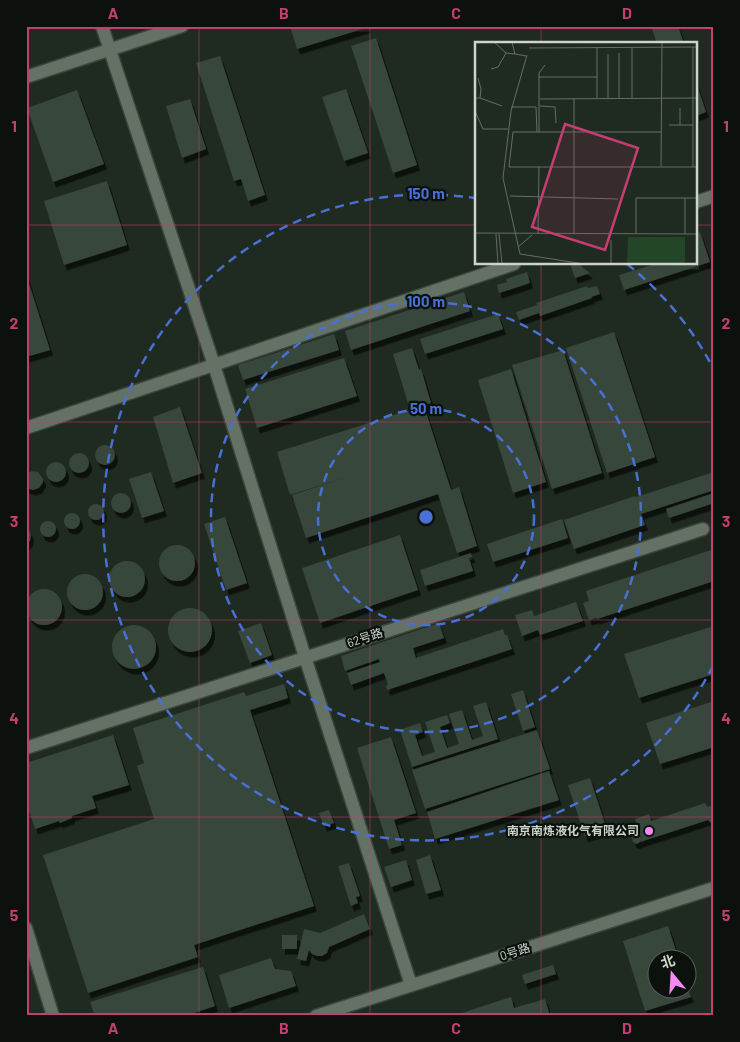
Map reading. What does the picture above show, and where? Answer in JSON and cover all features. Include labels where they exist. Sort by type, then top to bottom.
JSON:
[{"type":"street","points":[[102,26],[214,365],[305,657],[411,985]]},
{"type":"street","points":[[26,77],[182,26]]},
{"type":"street","points":[[698,201],[714,196]]},
{"type":"street","points":[[26,428],[511,265]]},
{"type":"street","name":"62号路","points":[[26,748],[704,529]]},
{"type":"street","name":"0号路","points":[[316,1016],[714,888]]},
{"type":"street","points":[[26,928],[53,1016]]},
{"type":"building","points":[[290,26],[369,26],[369,27],[297,49]]},
{"type":"building","points":[[651,26],[678,26],[683,42],[656,42]]},
{"type":"building","points":[[376,38],[417,165],[393,173],[351,46]]},
{"type":"building","points":[[220,56],[265,195],[248,201],[241,179],[234,181],[196,63]]},
{"type":"building","points":[[698,88],[706,112],[698,115]]},
{"type":"building","points":[[346,89],[368,153],[344,161],[322,97]]},
{"type":"building","points":[[77,90],[104,164],[53,182],[27,108]]},
{"type":"building","points":[[190,99],[206,149],[182,158],[166,106]]},
{"type":"building","points":[[107,181],[127,245],[64,265],[44,201]]},
{"type":"building","points":[[698,232],[700,232],[710,262],[624,290],[619,275],[652,265],[698,265]]},
{"type":"building","points":[[570,265],[581,265],[590,273],[575,278]]},
{"type":"building","points":[[527,272],[530,283],[499,293],[497,285],[507,282],[506,279]]},
{"type":"building","points":[[26,274],[50,350],[26,357]]},
{"type":"building","points":[[587,286],[588,288],[597,286],[600,294],[540,316],[539,313],[519,320],[516,312],[537,305],[536,303]]},
{"type":"building","points":[[464,292],[470,311],[351,350],[345,331]]},
{"type":"building","points":[[498,314],[503,329],[425,354],[420,339]]},
{"type":"building","points":[[614,332],[655,457],[607,473],[566,348]]},
{"type":"building","points":[[334,334],[339,350],[243,380],[238,365]]},
{"type":"building","points":[[412,348],[419,370],[421,369],[431,403],[424,406],[451,490],[459,487],[477,546],[457,553],[438,494],[306,538],[292,495],[350,476],[290,495],[277,452],[410,410],[393,354]]},
{"type":"building","points":[[563,350],[602,473],[552,489],[512,365]]},
{"type":"building","points":[[344,358],[357,396],[257,428],[245,389]]},
{"type":"building","points":[[511,369],[546,482],[513,493],[478,380]]},
{"type":"building","points":[[180,407],[202,473],[173,483],[153,417]]},
{"type":"building","points":[[105,445],[112,448],[115,455],[112,462],[105,465],[98,462],[95,455],[98,448]]},
{"type":"building","points":[[79,453],[86,456],[89,463],[86,470],[79,473],[72,470],[69,463],[72,456]]},
{"type":"building","points":[[56,462],[63,465],[66,472],[63,479],[56,482],[49,479],[46,472],[49,465]]},
{"type":"building","points":[[32,471],[38,472],[43,479],[39,488],[33,490],[26,488],[26,474]]},
{"type":"building","points":[[151,472],[164,511],[142,518],[129,479]]},
{"type":"building","points":[[714,472],[714,490],[641,514],[645,525],[574,549],[564,520]]},
{"type":"building","points":[[121,493],[128,496],[131,503],[128,510],[121,513],[114,510],[111,503],[114,496]]},
{"type":"building","points":[[714,493],[714,503],[669,518],[666,509]]},
{"type":"building","points":[[93,504],[99,504],[104,509],[102,518],[93,520],[88,515],[88,509]]},
{"type":"building","points":[[69,513],[75,513],[80,518],[78,527],[69,529],[64,524],[64,518]]},
{"type":"building","points":[[225,517],[247,583],[226,590],[204,524]]},
{"type":"building","points":[[562,519],[568,538],[493,562],[487,544]]},
{"type":"building","points":[[45,521],[51,521],[56,526],[54,535],[45,537],[40,532],[40,526]]},
{"type":"building","points":[[26,528],[31,535],[30,541],[26,545]]},
{"type":"building","points":[[400,535],[418,590],[320,623],[302,568]]},
{"type":"building","points":[[177,545],[190,550],[195,563],[190,576],[177,581],[164,576],[159,563],[164,550]]},
{"type":"building","points":[[714,549],[714,581],[589,620],[583,603],[589,601],[586,591]]},
{"type":"building","points":[[471,553],[472,557],[469,558],[473,571],[425,586],[420,570]]},
{"type":"building","points":[[127,561],[140,566],[145,579],[140,592],[127,597],[114,592],[109,579],[114,566]]},
{"type":"building","points":[[85,574],[98,579],[103,592],[98,605],[85,610],[72,605],[67,592],[72,579]]},
{"type":"building","points":[[44,589],[57,594],[62,607],[57,620],[44,625],[31,620],[26,607],[31,594]]},
{"type":"building","points":[[576,602],[583,621],[540,635],[538,630],[522,636],[515,615],[532,610],[534,616]]},
{"type":"building","points":[[190,608],[202,612],[208,618],[212,630],[208,642],[202,648],[190,652],[178,648],[172,642],[168,630],[172,618],[178,612]]},
{"type":"building","points":[[261,623],[272,655],[250,663],[238,631]]},
{"type":"building","points":[[439,623],[444,638],[413,648],[416,658],[503,629],[512,649],[387,690],[386,686],[388,685],[384,673],[351,685],[347,673],[380,662],[379,659],[345,671],[341,656]]},
{"type":"building","points":[[134,625],[146,629],[152,635],[156,647],[152,659],[146,665],[134,669],[122,665],[116,659],[112,647],[116,635],[122,629]]},
{"type":"building","points":[[714,626],[714,674],[639,698],[624,654]]},
{"type":"building","points":[[284,684],[288,698],[250,710],[314,906],[194,945],[198,957],[88,993],[43,855],[154,819],[137,766],[144,763],[133,728],[244,692],[246,696]]},
{"type":"building","points":[[523,690],[535,727],[523,731],[511,694]]},
{"type":"building","points":[[714,701],[714,747],[660,764],[646,723]]},
{"type":"building","points":[[486,702],[498,739],[412,767],[400,730],[420,723],[423,732],[415,735],[422,756],[435,752],[425,722],[447,715],[450,723],[440,727],[447,748],[459,744],[449,714],[462,710],[472,740],[483,736],[473,706]]},
{"type":"building","points":[[537,730],[550,769],[425,809],[412,770]]},
{"type":"building","points":[[113,735],[129,785],[92,796],[96,808],[72,816],[72,818],[60,823],[59,821],[35,829],[26,802],[26,763]]},
{"type":"building","points":[[391,737],[416,813],[394,820],[402,845],[389,849],[357,748]]},
{"type":"building","points":[[549,771],[559,800],[435,839],[427,812]]},
{"type":"building","points":[[590,778],[607,830],[585,837],[568,785]]},
{"type":"building","points":[[705,803],[707,807],[714,805],[714,823],[708,820],[637,844],[633,842],[633,835],[637,834],[641,838],[635,819],[649,814],[651,821]]},
{"type":"building","points":[[329,810],[334,823],[324,826],[319,813]]},
{"type":"building","points":[[430,855],[441,890],[426,894],[416,860]]},
{"type":"building","points":[[406,860],[412,880],[391,887],[384,867]]},
{"type":"building","points":[[349,863],[360,896],[356,897],[358,903],[351,906],[338,866]]},
{"type":"building","points":[[364,914],[370,929],[329,947],[327,953],[322,956],[312,954],[309,950],[306,961],[297,959],[304,929],[320,933]]},
{"type":"building","points":[[668,926],[676,950],[648,950],[648,1000],[681,1000],[645,1011],[623,941]]},
{"type":"building","points":[[282,935],[297,935],[297,949],[282,949]]},
{"type":"building","points":[[271,958],[275,969],[291,971],[296,986],[229,1008],[219,975]]},
{"type":"building","points":[[553,965],[556,974],[525,984],[522,975]]},
{"type":"building","points":[[203,967],[215,1006],[185,1016],[95,1016],[90,1002]]},
{"type":"building","points":[[511,997],[514,1008],[545,999],[550,1016],[453,1016]]},
{"type":"place","name":"南京南炼液化气有限公司","points":[[649,831]]}]
